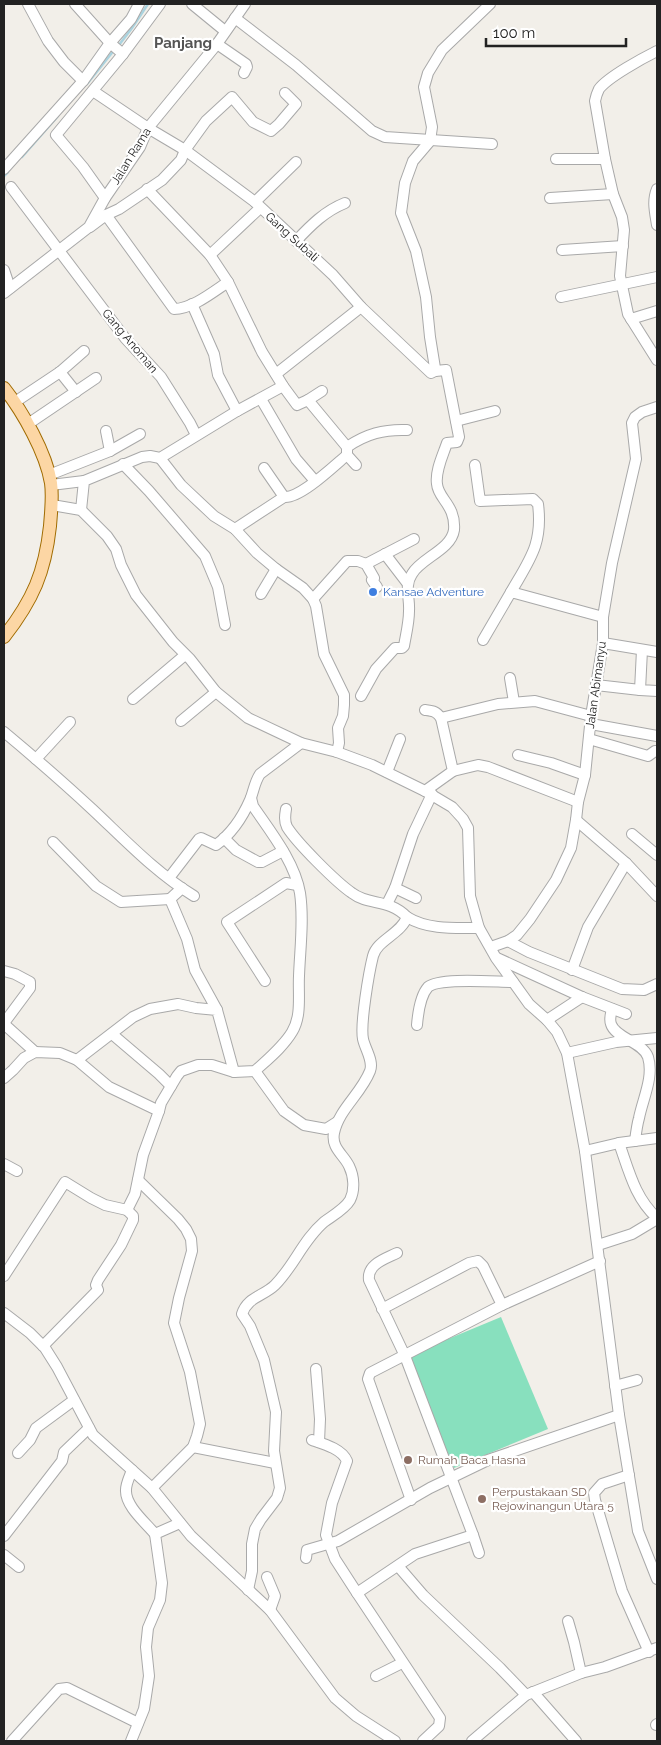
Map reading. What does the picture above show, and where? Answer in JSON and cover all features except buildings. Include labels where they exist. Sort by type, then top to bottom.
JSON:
[{"type":"main road","points":[[4,388],[28,424],[50,480],[55,505],[43,566],[33,594],[4,637]]},
{"type":"street","points":[[28,4],[48,41],[83,82]]},
{"type":"street","points":[[75,4],[116,48]]},
{"type":"street","points":[[105,198],[83,167],[56,135],[93,91],[140,4]]},
{"type":"street","points":[[4,169],[83,82],[160,4]]},
{"type":"street","points":[[192,4],[226,31]]},
{"type":"street","name":"Jalan Rama","points":[[7,290],[89,227],[105,198],[140,147],[148,128],[217,44],[245,4]]},
{"type":"street","points":[[435,371],[426,297],[416,251],[401,213],[405,183],[413,161],[430,141],[432,127],[424,87],[428,73],[442,50],[490,4]]},
{"type":"street","points":[[236,18],[296,65],[372,131],[385,137],[492,144]]},
{"type":"street","points":[[217,44],[246,64],[247,67],[244,73]]},
{"type":"street","points":[[657,51],[637,61],[603,85],[597,91],[595,101],[613,194],[622,217],[624,230],[620,276],[628,314],[657,360]]},
{"type":"street","name":"Gang Subali","points":[[93,91],[185,150],[257,205],[333,275],[362,307],[430,372],[446,370],[456,421]]},
{"type":"street","points":[[89,227],[106,215],[120,210],[162,180],[181,160],[185,150],[206,121],[232,97],[253,122],[271,131],[280,124],[296,104],[285,93]]},
{"type":"street","points":[[556,159],[605,159]]},
{"type":"street","points":[[210,255],[296,162]]},
{"type":"street","name":"Gang Anoman","points":[[11,187],[125,338],[161,377],[190,422],[196,435]]},
{"type":"street","points":[[147,189],[210,255],[228,282],[262,352],[298,406],[322,390]]},
{"type":"street","points":[[657,189],[654,196],[657,225]]},
{"type":"street","points":[[550,198],[613,194]]},
{"type":"street","points":[[296,240],[319,217],[334,207],[345,203]]},
{"type":"street","points":[[106,215],[174,309],[180,309],[192,304],[228,282]]},
{"type":"street","points":[[562,250],[622,246]]},
{"type":"street","points":[[4,270],[7,290]]},
{"type":"street","points":[[561,298],[621,283],[657,277]]},
{"type":"street","points":[[192,304],[214,354],[218,375],[237,411]]},
{"type":"street","points":[[276,374],[362,307]]},
{"type":"street","points":[[631,319],[657,311]]},
{"type":"street","points":[[15,402],[60,372],[84,352]]},
{"type":"street","points":[[60,372],[76,392]]},
{"type":"street","points":[[28,424],[96,378]]},
{"type":"street","points":[[160,458],[196,435],[283,386]]},
{"type":"street","points":[[261,399],[296,459],[315,481]]},
{"type":"street","points":[[308,400],[356,465]]},
{"type":"street","name":"Jalan Abimanyu","points":[[491,947],[508,942],[517,935],[530,919],[556,880],[571,848],[578,802],[585,775],[603,643],[603,617],[612,563],[636,459],[632,423],[635,417],[642,412],[657,407]]},
{"type":"street","points":[[361,696],[379,664],[395,648],[402,648],[404,646],[409,613],[408,584],[414,571],[439,551],[454,531],[452,513],[436,482],[447,443],[458,441],[456,421],[495,411]]},
{"type":"street","points":[[234,529],[284,497],[294,495],[315,481],[347,451],[369,434],[393,429],[407,430]]},
{"type":"street","points":[[106,431],[110,451]]},
{"type":"street","points":[[50,480],[140,434]]},
{"type":"street","points":[[50,480],[84,480],[123,464],[150,456],[160,458],[181,485],[214,516],[234,529],[257,553],[303,588],[313,599],[316,606],[324,654],[344,696],[343,716],[338,728],[339,744],[337,752]]},
{"type":"street","points":[[123,464],[149,490],[205,556],[218,587],[225,625]]},
{"type":"street","points":[[476,465],[480,501],[533,500],[538,504],[539,515],[536,547],[483,640]]},
{"type":"street","points":[[264,468],[284,497]]},
{"type":"street","points":[[80,510],[84,480]]},
{"type":"street","points":[[55,505],[80,510],[107,536],[116,549],[121,565],[136,595],[216,692],[258,723],[302,742],[337,752],[380,769],[429,792],[463,818],[468,828],[470,896],[479,928],[496,958],[513,982],[530,1004],[548,1020],[562,1040],[567,1053],[585,1151],[619,1415],[638,1532],[657,1579]]},
{"type":"street","points":[[366,564],[414,539]]},
{"type":"street","points":[[385,554],[408,584]]},
{"type":"street","points":[[313,599],[339,578],[347,561],[358,561],[366,564],[374,578],[372,580],[376,587]]},
{"type":"street","points":[[261,594],[276,569]]},
{"type":"street","points":[[511,592],[603,617]]},
{"type":"street","points":[[603,643],[657,652]]},
{"type":"street","points":[[640,690],[642,650]]},
{"type":"street","points":[[133,700],[185,655]]},
{"type":"street","points":[[510,678],[514,702]]},
{"type":"street","points":[[596,685],[657,691]]},
{"type":"street","points":[[180,721],[216,692]]},
{"type":"street","points":[[441,718],[514,702],[534,701],[591,720],[657,736]]},
{"type":"street","points":[[424,710],[438,712],[441,718],[453,771]]},
{"type":"street","points":[[36,760],[70,722]]},
{"type":"street","points":[[4,732],[144,859],[194,896]]},
{"type":"street","points":[[380,769],[400,739]]},
{"type":"street","points":[[589,739],[648,756],[657,751]]},
{"type":"street","points":[[169,878],[199,839],[202,838],[216,844],[224,838],[241,816],[251,798],[260,774],[302,742]]},
{"type":"street","points":[[518,756],[551,763],[585,775]]},
{"type":"street","points":[[387,904],[395,888],[429,792],[453,771],[478,765],[488,767],[578,802]]},
{"type":"street","points":[[127,1210],[161,1103],[181,1071],[198,1065],[212,1065],[234,1072],[255,1071],[282,1046],[293,1031],[299,1010],[299,960],[302,942],[300,892],[288,859],[253,806],[251,798]]},
{"type":"street","points":[[286,808],[284,819],[287,827],[320,865],[353,894],[399,908],[408,917],[422,924],[479,928]]},
{"type":"street","points":[[576,820],[626,862],[657,896]]},
{"type":"street","points":[[632,834],[657,855]]},
{"type":"street","points":[[224,838],[236,850],[258,862],[262,862],[283,851]]},
{"type":"street","points":[[53,842],[96,886],[121,902],[170,899],[182,888]]},
{"type":"street","points":[[572,970],[588,927],[626,862]]},
{"type":"street","points":[[265,981],[227,924],[286,884],[297,885]]},
{"type":"street","points":[[395,888],[416,898]]},
{"type":"street","points":[[170,899],[187,939],[195,970],[217,1010],[234,1072]]},
{"type":"street","points":[[248,1590],[252,1572],[252,1544],[255,1529],[277,1498],[280,1488],[275,1463],[276,1412],[264,1360],[250,1326],[242,1314],[244,1307],[254,1298],[265,1293],[275,1285],[288,1270],[307,1240],[322,1224],[349,1202],[353,1191],[353,1181],[349,1166],[336,1150],[333,1136],[337,1122],[360,1091],[371,1069],[370,1060],[362,1038],[374,953],[383,942],[404,925],[408,917]]},
{"type":"street","points":[[508,942],[622,989],[644,990],[657,984]]},
{"type":"street","points":[[496,958],[582,997],[626,1014]]},
{"type":"street","points":[[4,971],[15,974],[30,982],[30,988],[4,1023],[35,1052]]},
{"type":"street","points":[[417,1025],[422,998],[427,988],[435,983],[447,981],[513,982]]},
{"type":"street","points":[[548,1020],[582,997]]},
{"type":"street","points":[[78,1060],[133,1017],[150,1009],[178,1004],[217,1010]]},
{"type":"street","points":[[612,1009],[611,1025],[614,1030],[647,1054],[650,1065],[635,1140]]},
{"type":"street","points":[[112,1034],[171,1086]]},
{"type":"street","points":[[567,1053],[616,1042],[632,1042],[657,1038]]},
{"type":"street","points":[[4,1078],[24,1058],[35,1052],[60,1053],[78,1060],[109,1087],[159,1112]]},
{"type":"street","points":[[255,1071],[284,1111],[304,1125],[326,1129],[337,1122]]},
{"type":"street","points":[[585,1151],[635,1140],[657,1138]]},
{"type":"street","points":[[598,1246],[632,1234],[657,1218],[639,1197],[619,1143]]},
{"type":"street","points":[[4,1164],[17,1171]]},
{"type":"street","points":[[138,1180],[178,1219],[186,1229],[190,1239],[192,1251],[190,1262],[179,1298],[174,1323],[190,1372],[200,1424],[193,1447],[152,1488]]},
{"type":"street","points":[[4,1276],[65,1182],[91,1198],[105,1205],[127,1210],[133,1216],[133,1220],[121,1244],[98,1280],[96,1285],[98,1290],[43,1346]]},
{"type":"street","points":[[397,1253],[372,1266],[368,1273],[369,1280],[405,1356],[479,1553]]},
{"type":"street","points":[[412,1500],[368,1379],[370,1373],[502,1305],[600,1260]]},
{"type":"street","points":[[382,1309],[469,1263],[478,1261],[487,1274],[502,1305]]},
{"type":"street","points":[[4,1313],[43,1346],[58,1366],[93,1435],[152,1488],[190,1536],[270,1610],[335,1698],[356,1716],[395,1741]]},
{"type":"street","points":[[316,1369],[320,1419],[316,1441],[342,1454],[347,1461],[332,1503],[326,1535],[335,1559],[440,1718],[439,1726],[422,1741]]},
{"type":"street","points":[[615,1386],[637,1380]]},
{"type":"street","points":[[18,1453],[30,1440],[36,1428],[74,1400]]},
{"type":"street","points":[[306,1558],[307,1550],[338,1541],[430,1488],[488,1460],[619,1415]]},
{"type":"street","points":[[4,1536],[62,1461],[64,1452],[89,1428]]},
{"type":"street","points":[[193,1447],[275,1463]]},
{"type":"street","points":[[131,1741],[135,1722],[144,1709],[149,1676],[146,1647],[148,1628],[160,1600],[162,1583],[155,1534],[128,1498],[126,1490],[132,1470]]},
{"type":"street","points":[[472,1741],[530,1694],[581,1673],[605,1667],[653,1650],[622,1591],[594,1493],[602,1484],[629,1476]]},
{"type":"street","points":[[155,1534],[180,1523]]},
{"type":"street","points":[[357,1593],[415,1554],[473,1535]]},
{"type":"street","points":[[4,1555],[20,1567]]},
{"type":"street","points":[[398,1566],[423,1595],[530,1694],[576,1741]]},
{"type":"street","points":[[267,1577],[275,1596],[270,1610]]},
{"type":"street","points":[[568,1621],[581,1673]]},
{"type":"street","points":[[376,1676],[402,1663]]},
{"type":"street","points":[[12,1741],[59,1689],[67,1688],[135,1722]]},
{"type":"green space","points":[[501,1317],[548,1429],[454,1468],[407,1356]]},
{"type":"waterway","points":[[119,45],[148,4]]},
{"type":"waterway","points":[[87,84],[115,49]]},
{"type":"waterway","points":[[22,157],[58,116]]},
{"type":"waterway","points":[[4,176],[8,172]]},
{"type":"place","name":"Kansae Adventure","points":[[373,592]]},
{"type":"place","name":"Rumah Baca Hasna","points":[[408,1460]]},
{"type":"place","name":"Perpustakaan SD Rejowinangun Utara 5","points":[[482,1499]]},
{"type":"district","name":"Panjang","points":[[183,43]]}]
